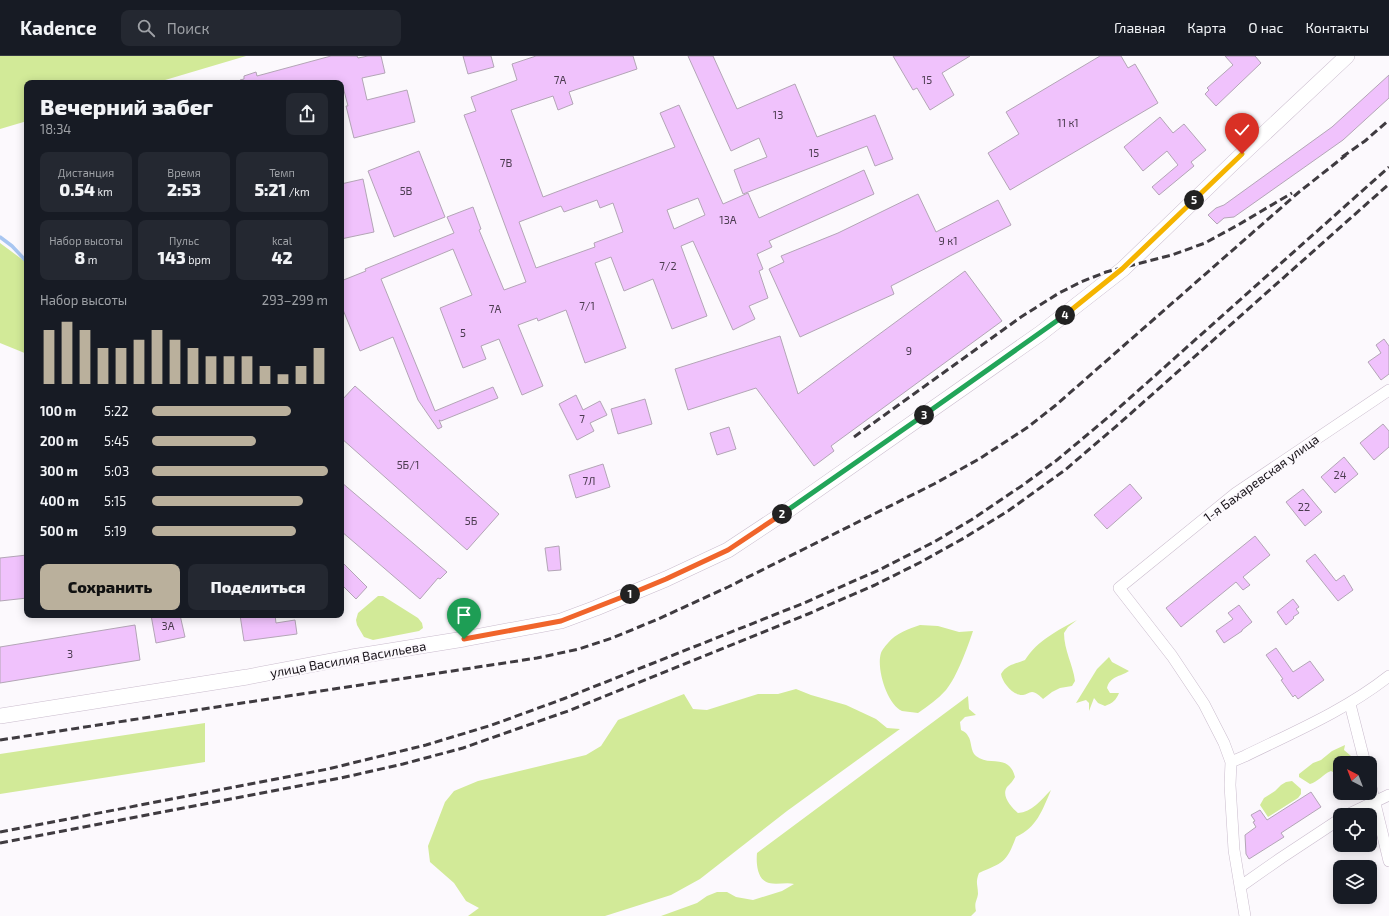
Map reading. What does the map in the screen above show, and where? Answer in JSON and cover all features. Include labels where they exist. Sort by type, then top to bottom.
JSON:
[{"type":"main road","name":"улица Василия Васильева","points":[[0,716],[247,676],[561,621],[666,579],[728,550],[787,511],[1041,333],[1105,284],[1347,56]]},
{"type":"street","name":"1-я Бахаревская улица","points":[[1231,762],[1214,722],[1200,698],[1172,656],[1119,588],[1236,493],[1389,390]]},
{"type":"street","points":[[1245,916],[1234,850],[1230,785],[1231,762],[1350,704],[1389,676]]},
{"type":"street","points":[[1350,704],[1363,756]]},
{"type":"street","points":[[1361,808],[1389,795]]},
{"type":"street","points":[[1375,801],[1389,861]]},
{"type":"street","points":[[1241,886],[1333,824]]},
{"type":"green space","points":[[0,56],[246,56],[165,80],[24,80],[24,122],[0,129]]},
{"type":"green space","points":[[0,243],[24,261],[24,353],[0,343]]},
{"type":"green space","points":[[378,596],[383,596],[418,618],[422,623],[423,628],[419,631],[373,640],[364,637],[357,625],[356,620],[358,613]]},
{"type":"green space","points":[[1077,620],[1068,627],[1064,633],[1065,645],[1075,681],[1072,686],[1060,688],[1043,699],[1038,694],[1033,692],[1019,695],[1012,691],[1002,677],[1001,674],[1003,671],[1009,666],[1025,660],[1042,641]]},
{"type":"green space","points":[[920,625],[938,626],[959,632],[973,631],[962,661],[946,690],[918,713],[902,711],[892,702],[887,694],[881,676],[880,660],[882,650],[891,640],[903,632]]},
{"type":"green space","points":[[1109,657],[1112,662],[1129,671],[1113,679],[1108,684],[1107,688],[1110,693],[1119,693],[1114,701],[1105,706],[1098,703],[1094,698],[1089,711],[1089,703],[1086,700],[1076,703],[1097,669]]},
{"type":"green space","points":[[796,689],[846,705],[876,719],[887,728],[900,729],[787,811],[700,879],[671,895],[605,916],[468,916],[479,908],[466,901],[454,883],[430,862],[428,846],[445,802],[454,791],[478,781],[586,755],[601,746],[618,720],[684,694],[693,709],[707,710],[758,694],[778,694]]},
{"type":"green space","points":[[968,696],[969,709],[976,715],[965,717],[960,722],[961,730],[967,735],[976,756],[987,761],[1003,763],[1008,765],[1012,770],[1015,777],[1005,790],[1005,794],[1012,808],[1018,813],[1028,810],[1036,805],[1051,790],[1038,818],[1029,828],[1016,837],[1003,861],[979,873],[977,882],[978,894],[975,904],[976,911],[971,916],[661,916],[697,903],[707,896],[717,892],[727,892],[736,897],[753,900],[782,891],[794,884],[772,884],[765,881],[758,871],[757,853]]},
{"type":"green space","points":[[205,723],[205,762],[0,794],[0,754]]},
{"type":"green space","points":[[1345,745],[1344,750],[1351,756],[1333,756],[1333,772],[1331,771],[1325,774],[1316,782],[1310,784],[1299,777],[1299,774],[1332,751]]},
{"type":"green space","points":[[1292,781],[1301,789],[1301,794],[1298,798],[1268,817],[1260,805],[1264,798],[1281,785]]},
{"type":"building","points":[[331,56],[357,56],[358,58],[381,56],[385,73],[362,78],[367,100],[407,90],[415,122],[354,138],[346,106],[348,106],[344,91],[344,80],[240,80],[244,79],[244,76],[256,72],[257,76]]},
{"type":"building","points":[[463,56],[491,56],[494,67],[468,74]]},
{"type":"building","points":[[536,56],[633,56],[637,69],[569,92],[573,104],[558,110],[553,96],[511,110],[543,197],[675,147],[660,113],[679,105],[723,204],[748,193],[759,218],[864,170],[874,194],[769,241],[772,247],[757,254],[763,269],[759,271],[768,298],[749,306],[755,319],[733,330],[693,241],[681,246],[707,316],[672,329],[653,279],[624,291],[611,257],[595,263],[626,348],[585,363],[566,310],[538,321],[537,318],[518,325],[543,386],[522,395],[499,339],[481,346],[486,359],[463,368],[440,308],[472,295],[453,249],[381,279],[435,411],[493,387],[498,398],[441,421],[439,420],[442,427],[438,429],[418,400],[393,337],[360,351],[344,312],[344,280],[366,271],[365,269],[454,233],[447,217],[473,207],[481,229],[479,230],[504,290],[526,282],[464,115],[476,111],[471,97],[517,80],[512,64]],"holes":[[[698,198],[705,215],[674,229],[667,210]],[[597,200],[600,208],[613,203],[623,232],[594,243],[595,247],[536,268],[519,222],[561,206],[564,212]]]},
{"type":"building","points":[[688,56],[713,56],[737,109],[795,84],[817,137],[875,115],[893,159],[875,166],[867,146],[743,194],[734,170],[767,157],[759,138],[731,151]]},
{"type":"building","points":[[893,56],[970,56],[942,73],[954,95],[930,110],[917,88],[913,90]]},
{"type":"building","points":[[1100,56],[1121,56],[1128,68],[1135,64],[1158,103],[1010,190],[988,153],[1019,134],[1006,112]]},
{"type":"building","points":[[1225,56],[1255,56],[1261,63],[1216,106],[1205,94],[1209,90],[1207,88],[1233,65]]},
{"type":"building","points":[[1389,75],[1389,98],[1343,140],[1234,217],[1224,218],[1217,224],[1208,215],[1332,127]]},
{"type":"building","points":[[1160,117],[1173,133],[1184,124],[1206,150],[1191,162],[1194,166],[1159,195],[1152,187],[1178,165],[1167,151],[1143,171],[1124,147]]},
{"type":"building","points":[[419,151],[445,217],[394,237],[368,171]]},
{"type":"building","points":[[363,179],[374,232],[344,238],[344,183]]},
{"type":"building","points":[[918,194],[936,232],[998,200],[1011,225],[891,286],[894,294],[800,337],[769,269],[784,262],[781,256],[838,233]]},
{"type":"building","points":[[965,271],[1002,321],[831,446],[834,451],[814,466],[756,388],[688,410],[675,369],[780,336],[798,394]]},
{"type":"building","points":[[1384,339],[1389,346],[1389,374],[1381,380],[1368,362],[1381,353],[1376,345]]},
{"type":"building","points":[[355,386],[499,514],[467,550],[344,441],[344,398]]},
{"type":"building","points":[[576,395],[583,410],[600,401],[607,415],[590,423],[594,431],[577,440],[559,404]]},
{"type":"building","points":[[645,399],[652,424],[618,434],[611,409]]},
{"type":"building","points":[[1383,424],[1389,431],[1389,447],[1374,460],[1360,443]]},
{"type":"building","points":[[729,427],[736,449],[717,455],[710,433]]},
{"type":"building","points":[[1344,457],[1358,474],[1335,493],[1321,477]]},
{"type":"building","points":[[603,464],[610,487],[576,498],[569,475]]},
{"type":"building","points":[[1130,484],[1142,498],[1107,529],[1094,515]]},
{"type":"building","points":[[344,485],[447,572],[440,579],[438,578],[420,599],[344,534]]},
{"type":"building","points":[[1303,489],[1322,512],[1305,526],[1286,502]]},
{"type":"building","points":[[1255,536],[1270,555],[1243,577],[1250,585],[1243,590],[1236,582],[1181,627],[1166,608]]},
{"type":"building","points":[[559,546],[561,570],[548,571],[545,548]]},
{"type":"building","points":[[1315,554],[1336,581],[1344,575],[1353,590],[1338,601],[1306,561]]},
{"type":"building","points":[[24,555],[24,598],[0,601],[0,558]]},
{"type":"building","points":[[344,564],[367,587],[356,599],[344,587]]},
{"type":"building","points":[[1293,599],[1299,607],[1296,609],[1299,613],[1286,625],[1277,612]]},
{"type":"building","points":[[1239,605],[1252,622],[1224,643],[1216,631],[1233,619],[1228,613]]},
{"type":"building","points":[[152,618],[181,618],[185,637],[156,643]]},
{"type":"building","points":[[240,618],[275,618],[276,623],[295,620],[297,634],[244,641]]},
{"type":"building","points":[[135,625],[140,660],[0,683],[0,647]]},
{"type":"building","points":[[1276,648],[1293,672],[1310,661],[1324,680],[1298,699],[1295,695],[1293,697],[1281,680],[1283,679],[1266,655]]},
{"type":"building","points":[[1311,792],[1321,807],[1281,833],[1284,837],[1249,859],[1246,854],[1245,835],[1256,827],[1253,822],[1255,821],[1251,815],[1260,810],[1267,820]]},
{"type":"waterway","points":[[0,237],[12,246],[24,259]]},
{"type":"railway","points":[[1342,157],[1365,141],[1389,120]]},
{"type":"railway","points":[[0,740],[537,658],[579,649],[612,638],[656,620],[728,587],[934,484],[979,459],[1028,427],[1056,405],[1299,192],[1346,155]]},
{"type":"railway","points":[[0,832],[328,769],[426,745],[492,725],[563,699],[804,603],[879,570],[934,542],[971,520],[1057,460],[1112,414],[1389,167]]},
{"type":"railway","points":[[0,843],[341,778],[403,764],[463,748],[568,711],[808,614],[875,585],[964,538],[1008,511],[1065,470],[1389,184]]},
{"type":"railway","points":[[854,437],[1021,317],[1059,293],[1106,272],[1172,255],[1205,243],[1292,193]]},
{"type":"route","points":[[464,639],[561,621],[666,579],[728,550],[787,511],[1066,315],[1122,269],[1242,154]]}]
